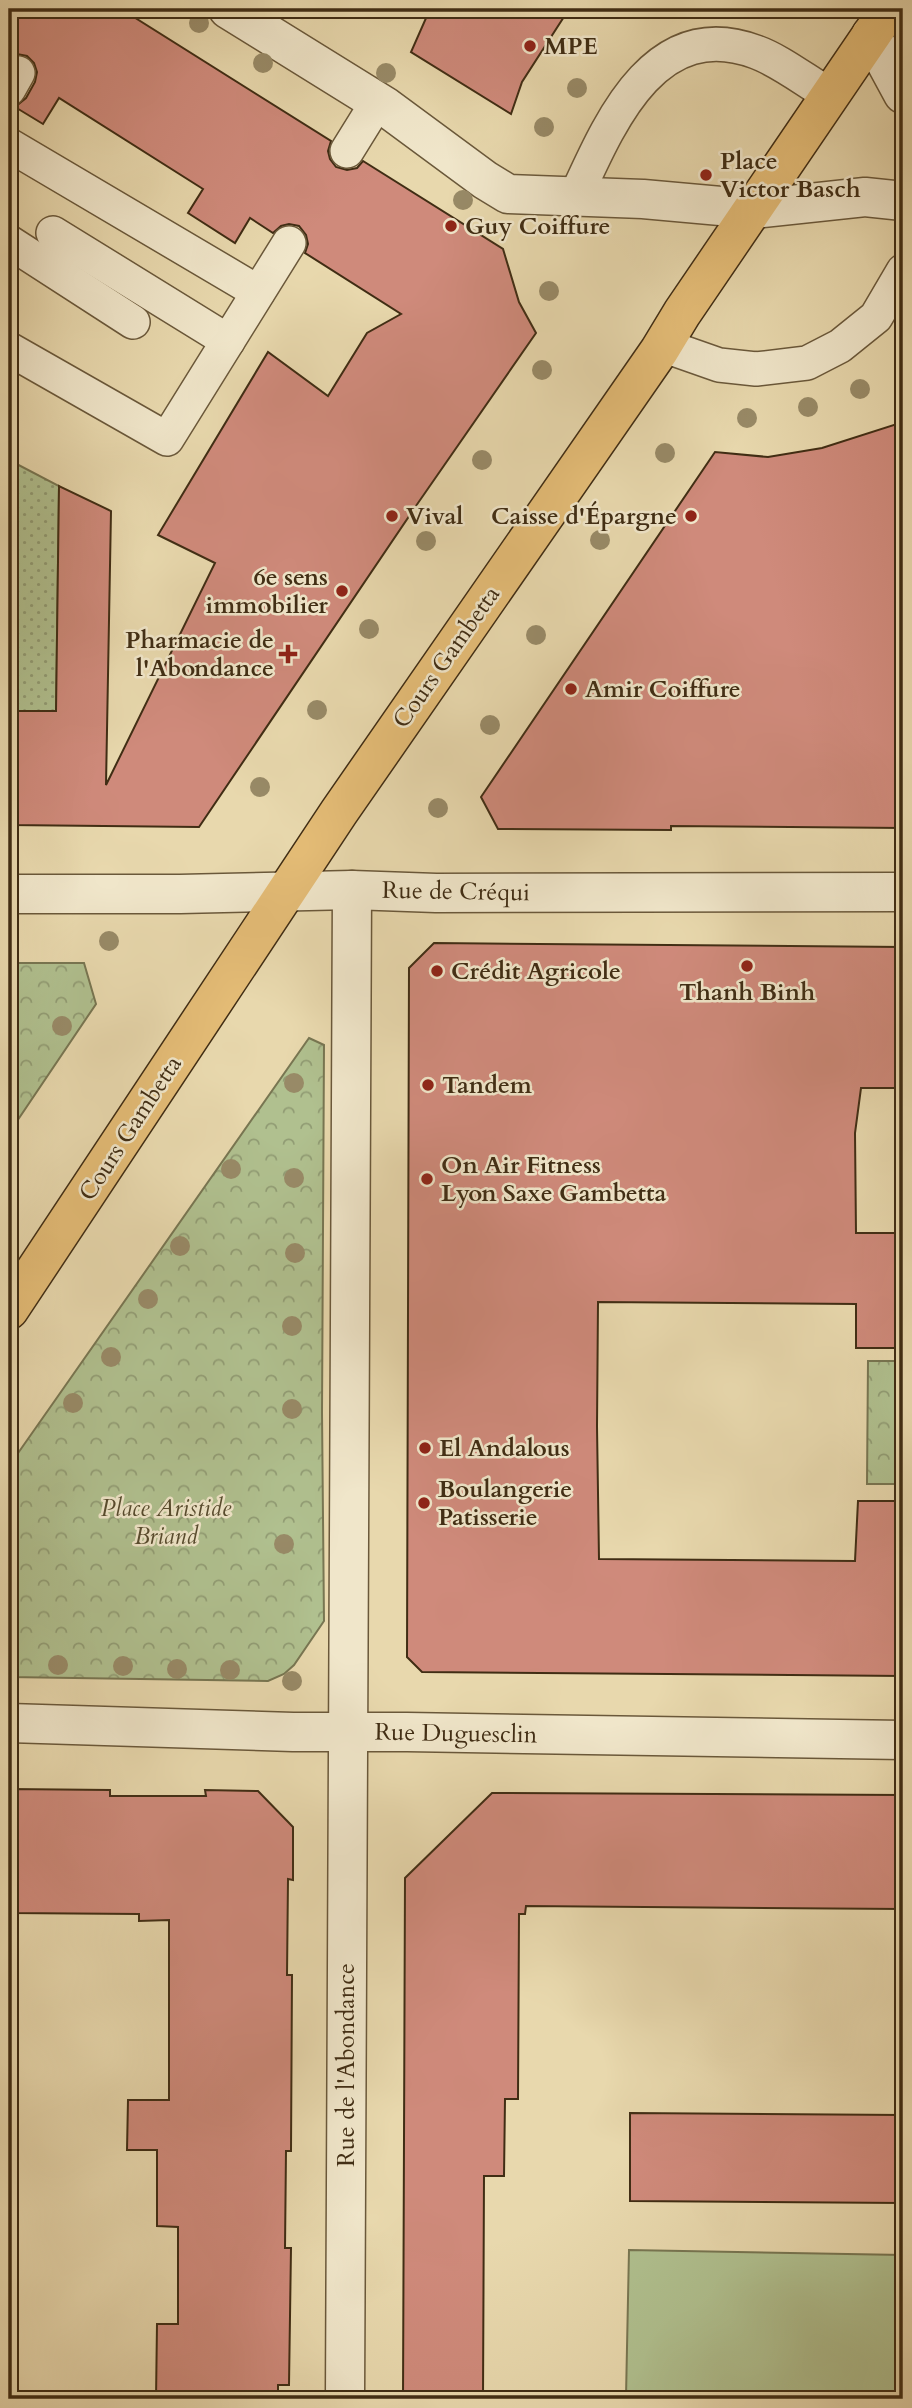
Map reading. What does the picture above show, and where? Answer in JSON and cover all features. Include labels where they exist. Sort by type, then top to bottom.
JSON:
[{"type":"main road","name":"Cours Gambetta","points":[[9,1310],[287,890],[663,345],[880,22]]},
{"type":"street","points":[[228,9],[378,101],[508,194],[643,199],[754,209],[865,197],[903,201]]},
{"type":"street","points":[[880,22],[903,94]]},
{"type":"street","name":"Rue de Créqui","points":[[9,894],[180,894],[287,890],[436,893],[903,892]]},
{"type":"street","points":[[348,1732],[352,890]]},
{"type":"street","name":"Rue Duguesclin","points":[[9,1723],[293,1732],[903,1740]]},
{"type":"street","name":"Rue de l'Abondance","points":[[345,2399],[348,1732]]},
{"type":"lane","points":[[575,198],[604,136],[629,95],[659,62],[697,44],[729,44],[760,53],[830,96]]},
{"type":"lane","points":[[348,151],[378,101]]},
{"type":"lane","points":[[9,145],[258,292]]},
{"type":"lane","points":[[52,233],[228,341]]},
{"type":"lane","points":[[9,242],[133,322]]},
{"type":"lane","points":[[9,349],[167,439],[289,243]]},
{"type":"lane","points":[[663,345],[719,365],[756,369],[807,363],[840,346],[876,317],[903,271]]},
{"type":"green space","points":[[9,460],[59,486],[56,711],[9,711]]},
{"type":"green space","points":[[9,963],[84,963],[96,1004],[9,1133]]},
{"type":"green space","name":"Place Aristide Briand","points":[[309,1038],[324,1045],[324,1621],[294,1665],[284,1674],[268,1681],[9,1677],[9,1466]]},
{"type":"green space","points":[[868,1361],[903,1361],[903,1484],[867,1484]]},
{"type":"green space","points":[[629,2250],[903,2255],[903,2399],[626,2397]]},
{"type":"building","points":[[9,9],[121,9],[331,141],[328,151],[336,167],[347,170],[357,168],[363,161],[503,249],[519,302],[536,333],[199,827],[9,825],[9,711],[56,711],[59,486],[111,511],[106,785],[215,563],[158,535],[268,352],[328,396],[367,333],[401,314],[305,253],[308,244],[306,235],[299,226],[281,226],[273,233],[250,218],[235,243],[188,213],[203,189],[59,98],[43,124],[15,107],[26,98],[37,72],[34,63],[27,56],[9,56]]},
{"type":"building","points":[[430,9],[569,9],[522,82],[511,114],[411,52]]},
{"type":"building","points":[[903,422],[903,828],[671,826],[671,830],[498,829],[481,797],[715,452],[768,457],[822,448]]},
{"type":"building","points":[[434,943],[903,947],[903,1088],[861,1088],[855,1133],[856,1233],[903,1233],[903,1348],[856,1348],[856,1304],[598,1302],[597,1426],[599,1559],[855,1561],[858,1501],[903,1501],[903,1676],[422,1672],[407,1657],[409,968]]},
{"type":"building","points":[[9,1789],[110,1790],[110,1796],[206,1796],[205,1790],[258,1791],[293,1827],[293,1880],[288,1879],[287,1975],[292,1975],[291,2151],[286,2151],[285,2248],[291,2248],[289,2385],[278,2385],[278,2399],[156,2399],[157,2324],[178,2324],[178,2227],[157,2226],[157,2150],[127,2150],[128,2100],[169,2100],[169,1920],[139,1921],[139,1914],[9,1913]]},
{"type":"building","points":[[492,1793],[903,1795],[903,1909],[526,1906],[525,1914],[519,1914],[518,2099],[505,2099],[504,2176],[484,2176],[483,2399],[403,2399],[405,1878]]},
{"type":"building","points":[[630,2113],[903,2115],[903,2203],[630,2201]]},
{"type":"place","name":"MPE","points":[[530,46]]},
{"type":"place","name":"Place Victor Basch","points":[[706,175]]},
{"type":"place","name":"Guy Coiffure","points":[[451,226]]},
{"type":"place","name":"Vival","points":[[392,516]]},
{"type":"place","name":"Caisse d'Épargne","points":[[691,516]]},
{"type":"place","name":"6e sens immobilier","points":[[342,591]]},
{"type":"place","name":"Pharmacie de l'Abondance","points":[[288,654]]},
{"type":"place","name":"Amir Coiffure","points":[[571,689]]},
{"type":"place","name":"Thanh Binh","points":[[747,966]]},
{"type":"place","name":"Crédit Agricole","points":[[437,971]]},
{"type":"place","name":"Tandem","points":[[428,1085]]},
{"type":"place","name":"On Air Fitness Lyon Saxe Gambetta","points":[[427,1179]]},
{"type":"place","name":"El Andalous","points":[[425,1448]]},
{"type":"place","name":"Boulangerie Patisserie","points":[[424,1503]]}]
